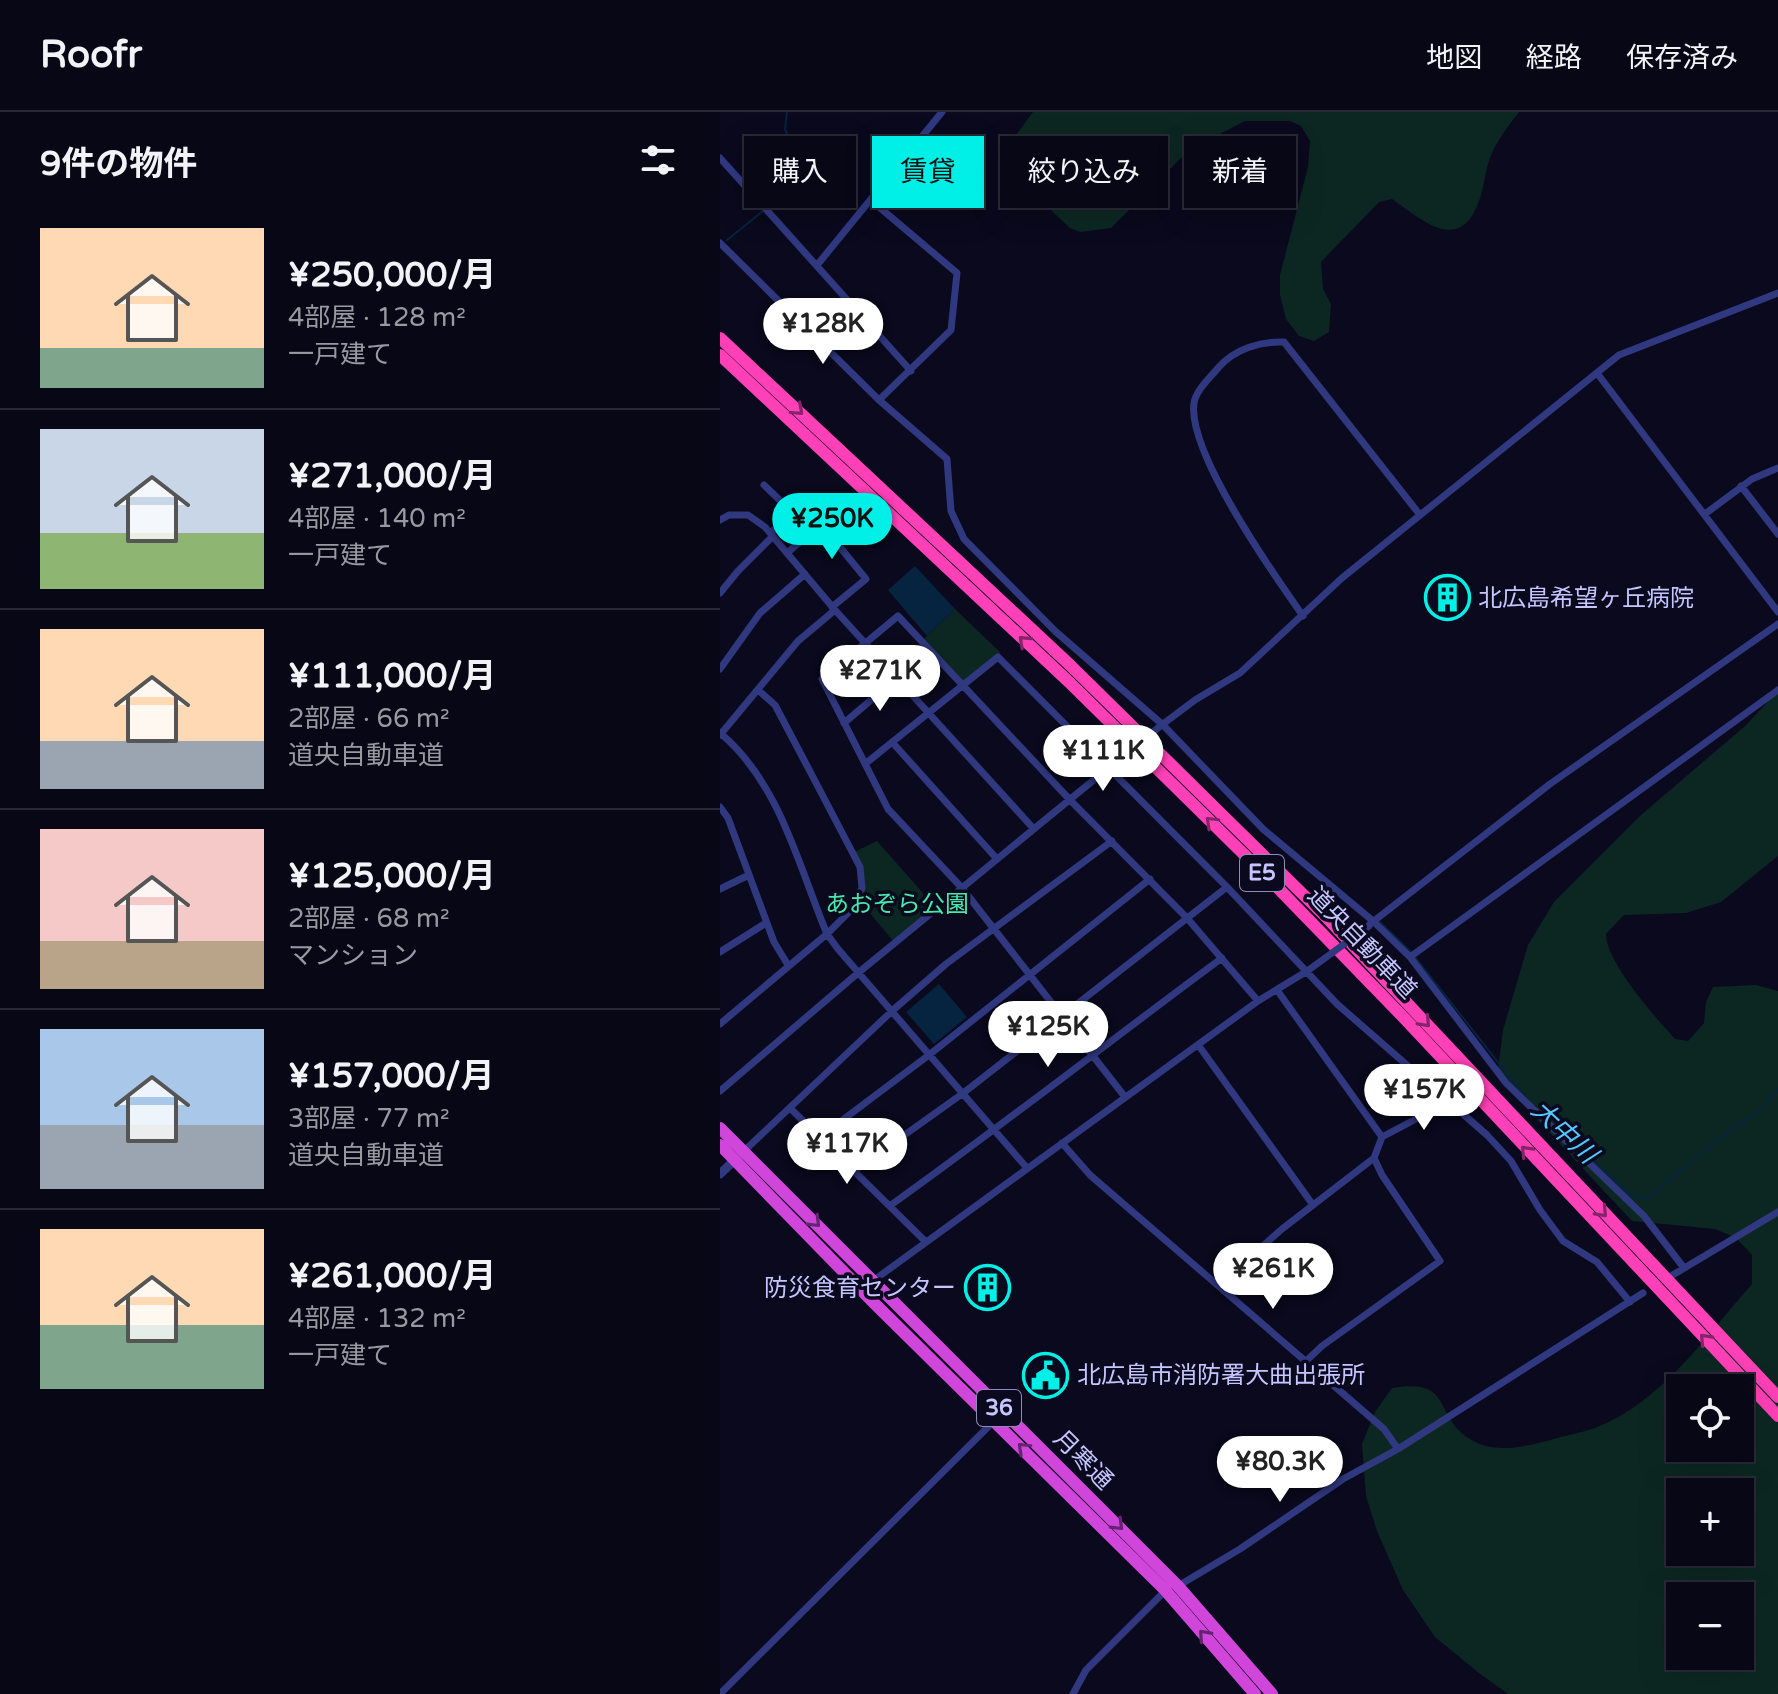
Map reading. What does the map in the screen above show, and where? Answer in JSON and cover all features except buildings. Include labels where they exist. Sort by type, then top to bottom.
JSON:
[{"type":"highway","name":"道央自動車道","points":[[720,338],[1070,665],[1326,917],[1778,1397]]},
{"type":"highway","name":"道央自動車道","points":[[720,355],[1058,672],[1262,872],[1778,1416]]},
{"type":"highway","name":"月寒通","points":[[720,1128],[740,1155],[862,1290],[1178,1586],[1272,1694]]},
{"type":"highway","name":"月寒通","points":[[720,1145],[740,1155],[873,1281],[1165,1590],[1255,1694]]},
{"type":"street","points":[[923,136],[942,112]]},
{"type":"street","points":[[720,158],[911,371]]},
{"type":"street","points":[[720,174],[727,166]]},
{"type":"street","points":[[818,264],[872,201]]},
{"type":"street","points":[[879,400],[951,330],[957,273],[880,208]]},
{"type":"street","points":[[720,243],[879,400],[947,459],[951,511],[964,539],[1055,631],[1160,727],[1263,829],[1410,957],[1506,1083],[1644,1216],[1684,1268]]},
{"type":"street","points":[[720,1091],[1033,828],[1195,700],[1240,673],[1342,578],[1619,355],[1778,293]]},
{"type":"street","points":[[1303,616],[1252,545],[1201,443],[1194,417],[1194,402],[1199,391],[1222,364],[1256,343],[1284,342],[1420,515]]},
{"type":"street","points":[[1597,373],[1778,612]]},
{"type":"street","points":[[1705,514],[1741,486],[1778,468]]},
{"type":"street","points":[[720,593],[791,511],[764,485]]},
{"type":"street","points":[[1741,486],[1778,534]]},
{"type":"street","points":[[720,520],[729,515],[748,515],[772,534],[834,609],[1033,828]]},
{"type":"street","points":[[787,553],[821,524],[866,579],[798,641],[720,734],[737,747],[752,765],[770,796],[827,934],[1027,1168]]},
{"type":"street","points":[[720,669],[760,613],[805,574]]},
{"type":"street","points":[[1125,1097],[962,888],[888,809],[822,679],[898,616],[1071,801],[1187,918],[1258,1001]]},
{"type":"street","points":[[862,1290],[925,1241],[1258,1001],[1371,924],[1550,784],[1778,624]]},
{"type":"street","points":[[865,764],[998,657],[1112,765],[1337,1004],[1487,1135],[1511,1161],[1563,1241],[1597,1262],[1630,1302]]},
{"type":"street","points":[[844,723],[897,678]]},
{"type":"street","points":[[720,1024],[827,934],[852,909],[862,888],[860,867],[775,705],[758,690]]},
{"type":"street","points":[[1410,957],[1778,690]]},
{"type":"street","points":[[892,742],[997,859]]},
{"type":"street","points":[[721,810],[766,923],[788,965]]},
{"type":"street","points":[[720,1174],[946,964],[1112,841]]},
{"type":"street","points":[[720,889],[749,875]]},
{"type":"street","points":[[820,1137],[929,1055],[1150,879]]},
{"type":"street","points":[[854,1171],[962,1094],[1227,887]]},
{"type":"street","points":[[720,952],[766,923]]},
{"type":"street","points":[[891,1205],[996,1131],[1092,1054],[1222,958]]},
{"type":"street","points":[[1277,990],[1382,1137]]},
{"type":"street","points":[[1199,1046],[1313,1205]]},
{"type":"street","points":[[720,1078],[727,1085]]},
{"type":"street","points":[[1219,1285],[1282,1229],[1374,1158],[1382,1137],[1433,1110],[1445,1100]]},
{"type":"street","points":[[790,1108],[925,1241]]},
{"type":"street","points":[[1062,1143],[1090,1175],[1384,1429],[1398,1449]]},
{"type":"street","points":[[1306,1361],[1322,1346],[1440,1261],[1382,1175],[1374,1158]]},
{"type":"street","points":[[1671,1276],[1778,1212]]},
{"type":"street","points":[[1073,1694],[1086,1670],[1165,1590],[1178,1586],[1240,1549],[1343,1479],[1398,1449],[1643,1293]]},
{"type":"street","points":[[720,1694],[999,1416]]},
{"type":"green space","points":[[1033,112],[1519,112],[1495,147],[1479,201],[1462,226],[1451,230],[1440,228],[1392,199],[1379,202],[1321,262],[1323,289],[1331,304],[1329,332],[1314,341],[1299,336],[1286,319],[1280,295],[1280,275],[1308,167],[1310,141],[1301,126],[1290,121],[1245,121],[1216,136],[1184,136],[1184,155],[1168,171],[1168,136],[1015,136]]},
{"type":"green space","points":[[1049,208],[1131,208],[1111,228],[1080,232],[1070,228]]},
{"type":"green space","points":[[955,609],[1000,652],[998,657],[962,685],[922,641]]},
{"type":"green space","points":[[1778,691],[1778,856],[1721,902],[1686,913],[1624,915],[1606,934],[1608,946],[1623,974],[1675,1039],[1688,1041],[1704,1023],[1706,1002],[1713,987],[1756,985],[1778,991],[1778,1694],[1508,1694],[1435,1637],[1403,1590],[1377,1531],[1366,1496],[1362,1444],[1375,1412],[1392,1388],[1412,1386],[1434,1394],[1458,1430],[1470,1439],[1479,1444],[1508,1448],[1595,1428],[1619,1417],[1666,1381],[1666,1462],[1754,1462],[1754,1374],[1673,1374],[1752,1284],[1752,1255],[1736,1238],[1715,1229],[1632,1221],[1518,1099],[1498,1069],[1503,1030],[1528,945],[1554,902],[1641,815],[1745,726]]},
{"type":"green space","name":"あおぞら公園","points":[[877,841],[937,909],[895,943],[857,898],[861,886],[860,875],[852,853]]},
{"type":"water","points":[[915,566],[955,609],[927,636],[888,590]]},
{"type":"water","points":[[939,984],[967,1017],[934,1044],[906,1012]]},
{"type":"waterway","points":[[787,112],[785,129],[788,136]]},
{"type":"waterway","points":[[727,240],[763,211]]},
{"type":"waterway","name":"大中川","points":[[1380,922],[1411,952]]},
{"type":"waterway","name":"大中川","points":[[1415,957],[1527,1099]]},
{"type":"waterway","name":"大中川","points":[[1564,1134],[1631,1195],[1646,1199],[1728,1132],[1758,1112],[1778,1089]]},
{"type":"place","name":"北広島希望ヶ丘病院","points":[[1447,598]]},
{"type":"place","name":"防災食育センター","points":[[987,1288]]},
{"type":"place","name":"北広島市消防署大曲出張所","points":[[1046,1375]]}]
